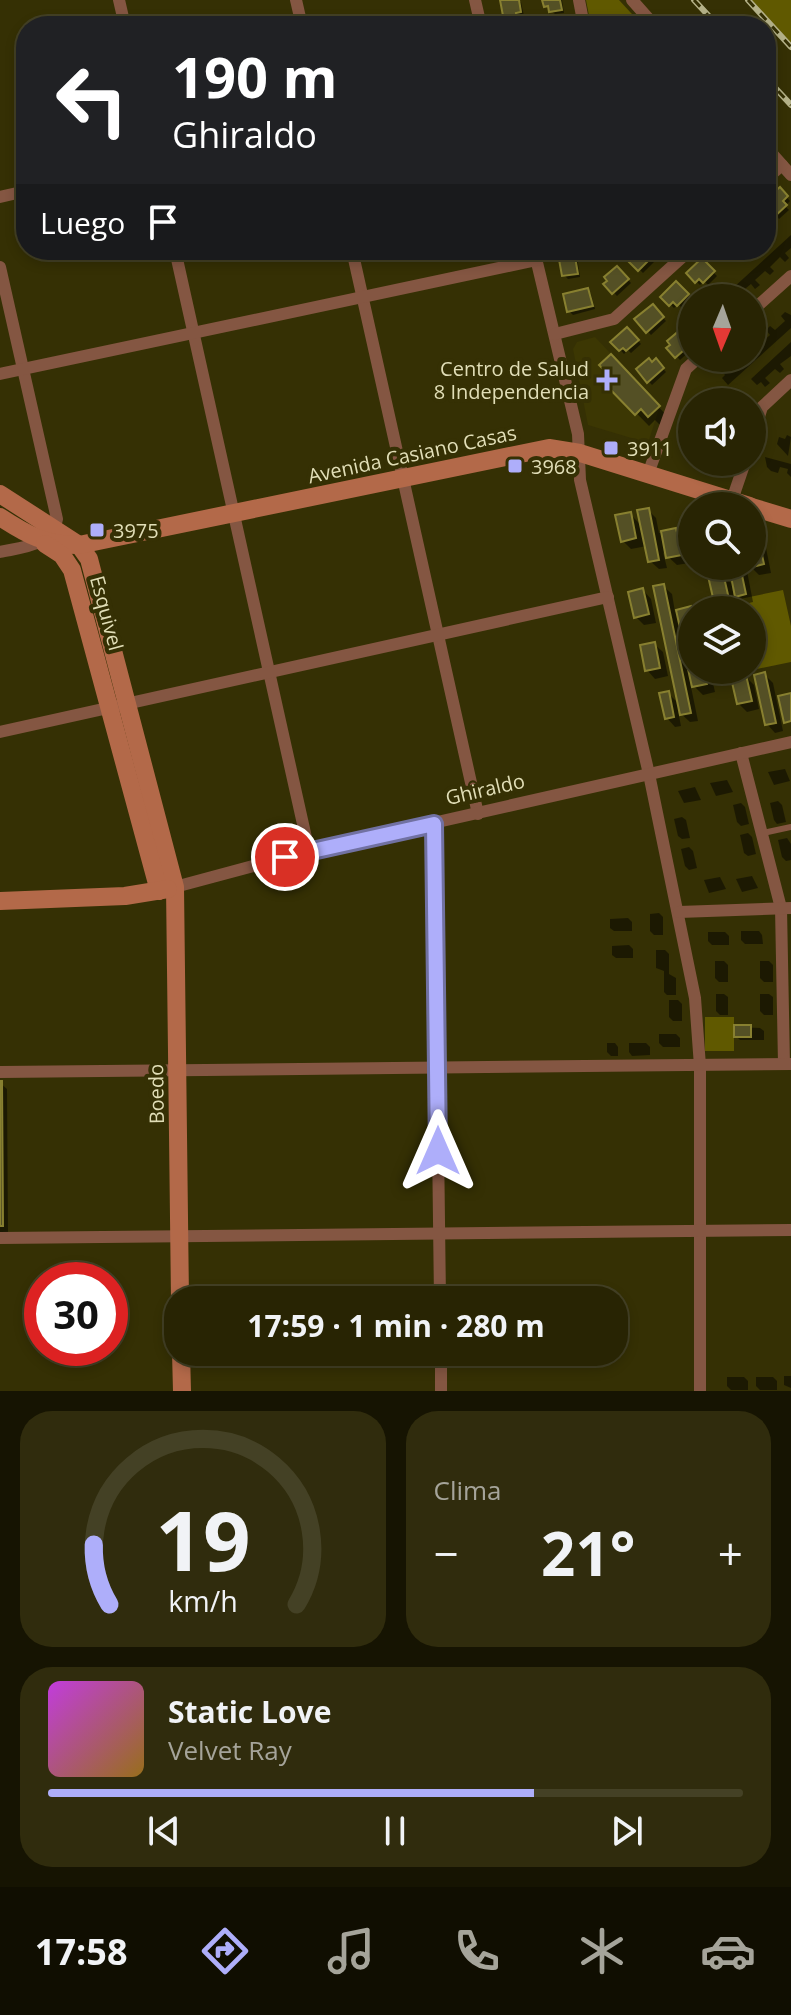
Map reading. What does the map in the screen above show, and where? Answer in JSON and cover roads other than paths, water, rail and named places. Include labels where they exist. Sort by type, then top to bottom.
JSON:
[{"type":"street","points":[[632,0],[646,16]]},
{"type":"street","points":[[776,158],[791,175]]},
{"type":"street","points":[[776,170],[782,165]]},
{"type":"street","points":[[177,260],[309,851]]},
{"type":"street","points":[[354,260],[478,814]]},
{"type":"street","points":[[0,374],[514,260]]},
{"type":"street","points":[[537,260],[580,453],[580,480],[649,774],[695,998],[700,1066],[700,1391]]},
{"type":"street","points":[[555,334],[614,319],[679,260]]},
{"type":"street","points":[[0,267],[57,519],[49,536],[0,552]]},
{"type":"street","points":[[766,298],[791,276]]},
{"type":"street","points":[[648,474],[685,372]]},
{"type":"street","points":[[766,403],[791,380]]},
{"type":"street","name":"Avenida Casiano Casas","points":[[79,545],[549,448],[580,453],[706,492]]},
{"type":"street","points":[[0,494],[49,536]]},
{"type":"street","name":"Avenida Casiano Casas","points":[[766,511],[791,519]]},
{"type":"street","points":[[0,517],[79,545]]},
{"type":"street","name":"Esquivel","points":[[49,536],[72,570],[118,706],[167,889]]},
{"type":"street","name":"Esquivel","points":[[79,545],[89,559],[95,576],[118,706]]},
{"type":"street","points":[[0,732],[608,597]]},
{"type":"street","name":"Ghiraldo","points":[[0,901],[125,896],[167,889],[309,851],[791,742]]},
{"type":"street","points":[[0,1072],[787,1064],[786,908],[741,753]]},
{"type":"street","points":[[434,824],[440,1286]]},
{"type":"street","name":"Boedo","points":[[167,889],[177,1071],[180,1286]]},
{"type":"street","points":[[679,912],[786,908]]},
{"type":"street","points":[[0,1238],[791,1230]]},
{"type":"street","points":[[181,1366],[182,1391]]},
{"type":"street","points":[[441,1366],[441,1391]]},
{"type":"lane","points":[[762,833],[791,827]]},
{"type":"railway","points":[[694,0],[709,16]]},
{"type":"railway","points":[[748,0],[763,16]]},
{"type":"railway","points":[[776,31],[791,47]]},
{"type":"railway","points":[[776,89],[791,105]]},
{"type":"place","name":"Centro de Salud 8 Independencia","points":[[607,380]]},
{"type":"place","name":"3911","points":[[611,448]]},
{"type":"place","name":"3968","points":[[515,466]]},
{"type":"place","name":"3975","points":[[97,530]]}]
